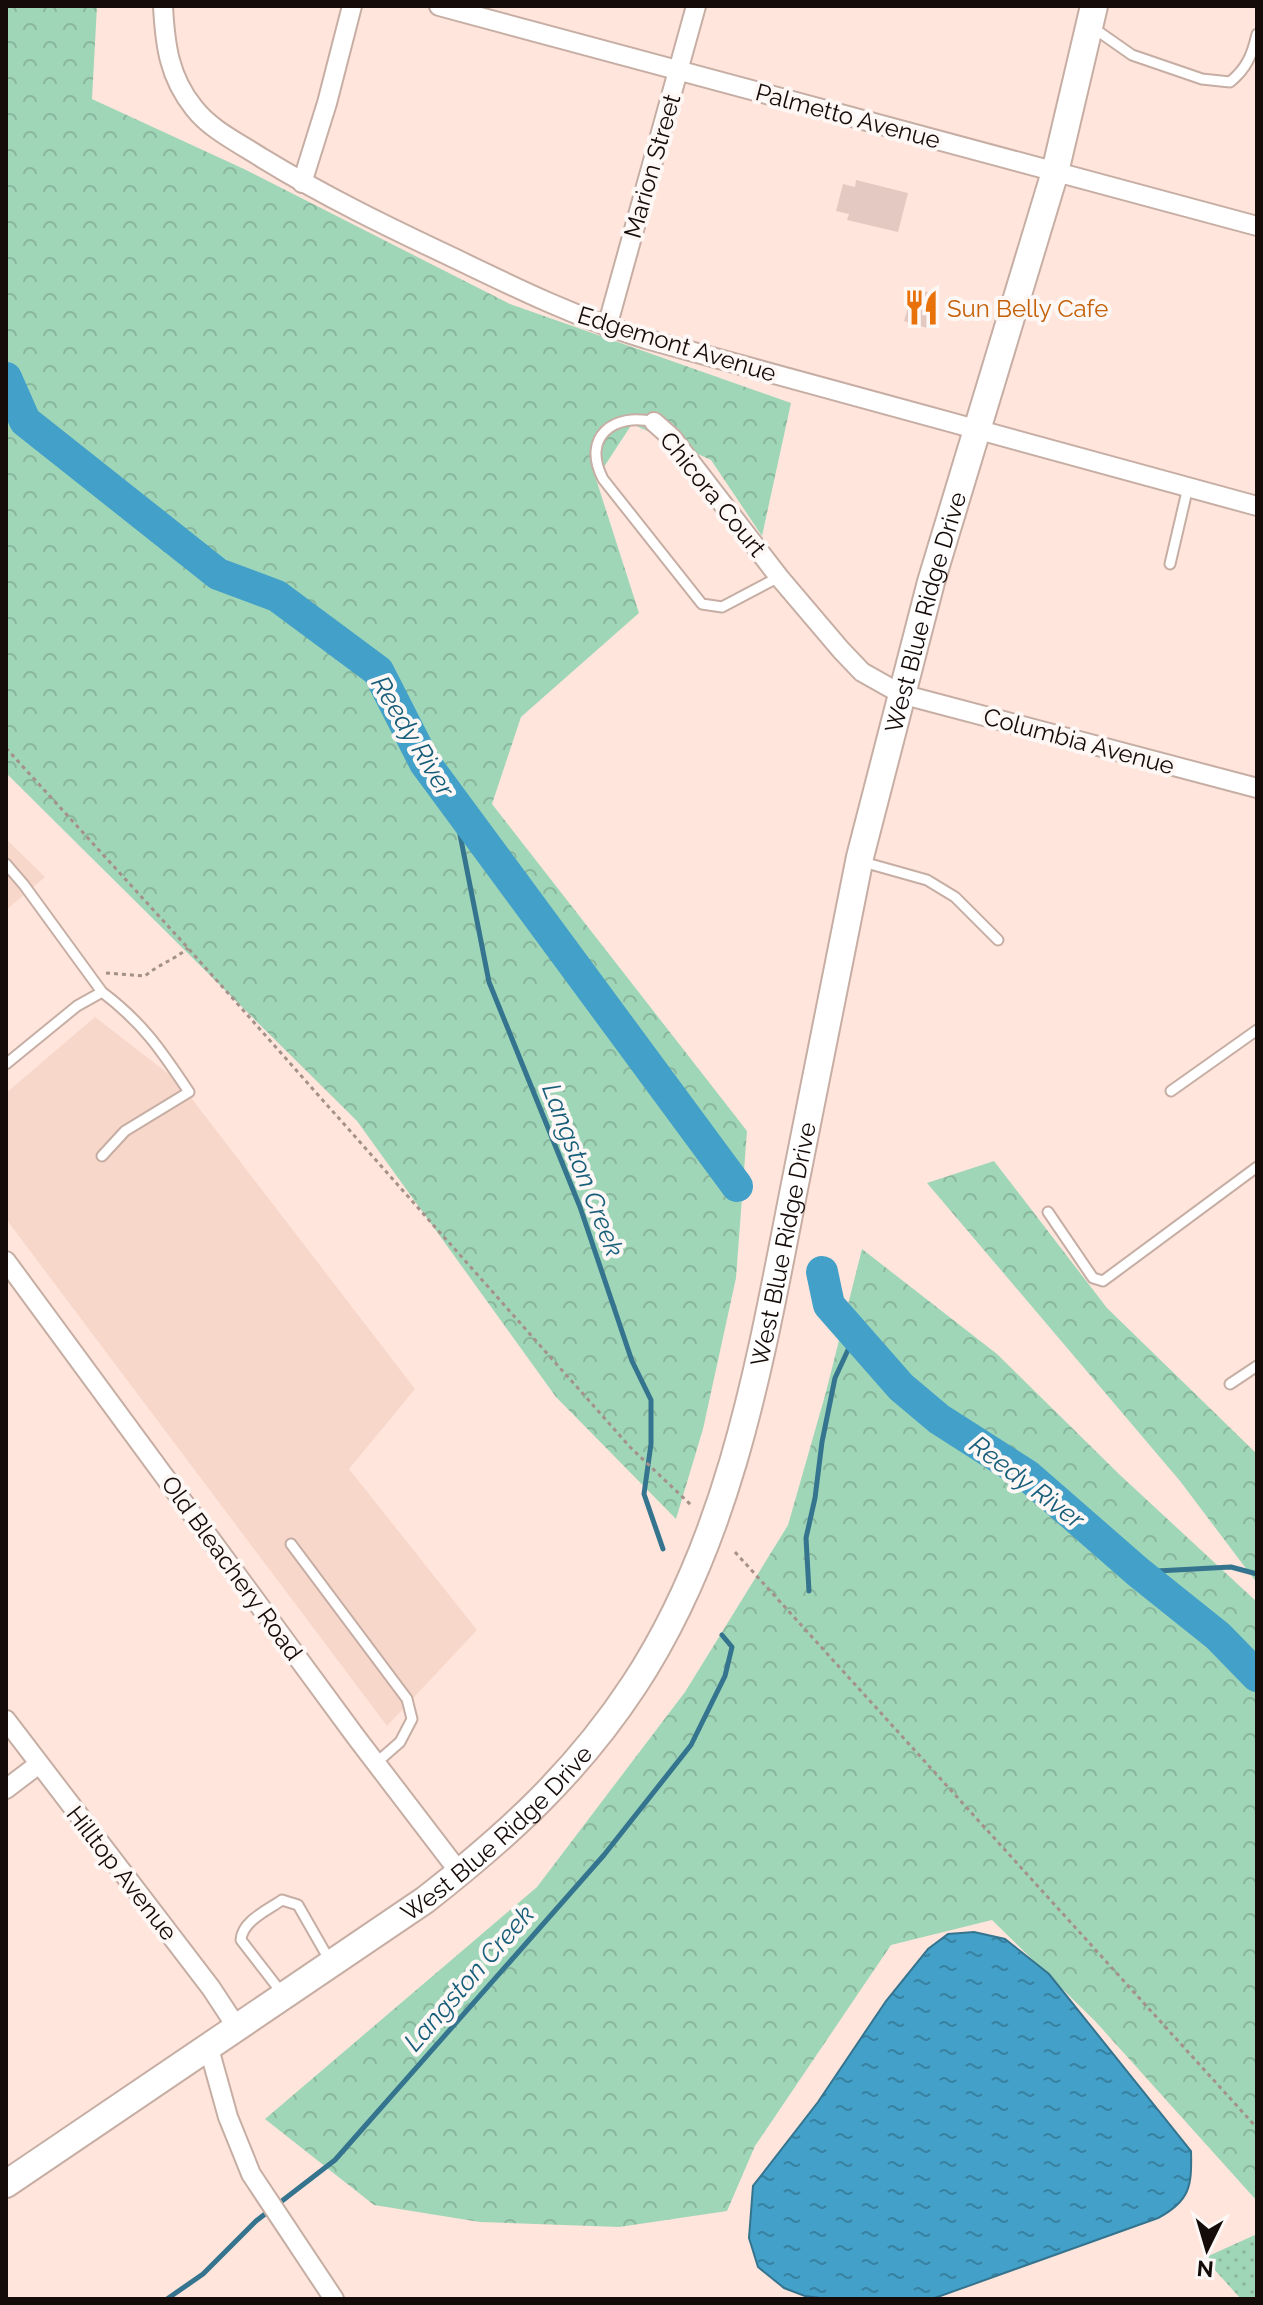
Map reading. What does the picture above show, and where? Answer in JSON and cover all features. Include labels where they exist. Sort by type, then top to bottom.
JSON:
[{"type":"main road","name":"West Blue Ridge Drive","points":[[6,2184],[331,1964],[492,1848],[534,1809],[603,1729],[663,1637],[706,1547],[726,1488],[772,1302],[859,861],[931,582],[1055,172],[1092,16]]},
{"type":"street","name":"Edgemont Avenue","points":[[163,6],[165,45],[171,70],[195,111],[215,128],[302,183],[511,285],[607,327],[1257,506]]},
{"type":"street","points":[[302,183],[352,6]]},
{"type":"street","name":"Palmetto Avenue","points":[[439,6],[1257,226]]},
{"type":"street","name":"Marion Street","points":[[607,327],[696,6]]},
{"type":"street","name":"Chicora Court","points":[[654,422],[672,438],[779,577],[862,672],[901,694]]},
{"type":"street","name":"Columbia Avenue","points":[[901,694],[1257,788]]},
{"type":"street","name":"Old Bleachery Road","points":[[6,1261],[460,1873]]},
{"type":"street","name":"Hilltop Avenue","points":[[6,1720],[211,1988],[236,2026]]},
{"type":"street","points":[[6,1789],[39,1764]]},
{"type":"street","points":[[208,2045],[238,2145],[263,2192],[334,2299]]},
{"type":"lane","points":[[1092,16],[1132,55],[1202,79],[1230,82],[1243,71],[1252,55],[1257,34]]},
{"type":"lane","name":"Chicora Court","points":[[654,422],[625,420],[609,429],[597,442],[595,463],[603,479],[702,604],[722,607],[779,577]]},
{"type":"lane","points":[[1170,564],[1188,487]]},
{"type":"lane","points":[[859,861],[927,880],[955,897],[998,940]]},
{"type":"lane","points":[[6,864],[102,992],[131,1014],[153,1038],[189,1092],[125,1131],[102,1156]]},
{"type":"lane","points":[[6,1064],[77,1006],[102,992]]},
{"type":"lane","points":[[1171,1091],[1257,1030]]},
{"type":"lane","points":[[1048,1212],[1093,1278],[1103,1281],[1257,1167]]},
{"type":"lane","points":[[1230,1384],[1257,1366]]},
{"type":"lane","points":[[291,1544],[407,1699],[412,1719],[400,1742],[376,1763]]},
{"type":"lane","points":[[284,1996],[241,1940],[241,1932],[246,1925],[282,1900],[298,1905],[331,1964]]},
{"type":"path","points":[[6,748],[188,948],[630,1447],[692,1506]]},
{"type":"path","points":[[735,1552],[1257,2128]]},
{"type":"shaded area","points":[[6,839],[45,877],[6,910]]},
{"type":"shaded area","points":[[95,1017],[179,1082],[415,1389],[349,1469],[477,1630],[387,1726],[6,1219],[6,1093]]},
{"type":"green space","points":[[6,6],[97,6],[92,99],[244,169],[510,304],[791,403],[762,536],[711,460],[632,424],[596,479],[639,613],[521,717],[492,804],[747,1131],[736,1278],[703,1429],[676,1519],[556,1397],[357,1121],[6,773]]},
{"type":"green space","points":[[994,1161],[1107,1308],[1257,1454],[1257,1583],[1180,1481],[927,1183]]},
{"type":"green space","points":[[862,1249],[997,1354],[1120,1475],[1257,1602],[1257,2201],[1095,2021],[992,1920],[891,1945],[755,2146],[727,2211],[619,2227],[480,2222],[374,2205],[265,2119],[537,1887],[685,1692],[788,1525]]},
{"type":"green space","points":[[1257,2234],[1257,2299],[1241,2299],[1204,2258]]},
{"type":"water","points":[[974,1932],[1005,1939],[1049,1974],[1191,2151],[1191,2174],[1183,2199],[1158,2218],[932,2299],[828,2299],[805,2296],[784,2288],[758,2267],[749,2238],[753,2186],[818,2102],[886,2001],[928,1949],[948,1934]]},
{"type":"building","points":[[856,180],[908,193],[898,232],[847,220],[849,214],[836,211],[843,184],[855,187]]},
{"type":"building","name":"Sun Belly Cafe","points":[[914,288],[937,295],[927,328],[904,321]]},
{"type":"waterway","name":"Reedy River","points":[[6,378],[25,421],[218,574],[277,596],[378,671],[425,763],[737,1186]]},
{"type":"waterway","name":"Langston Creek","points":[[454,804],[489,982],[580,1207],[632,1361],[651,1400],[651,1444],[644,1494],[663,1549]]},
{"type":"waterway","name":"Reedy River","points":[[822,1272],[829,1305],[901,1387],[939,1419],[1028,1476],[1138,1572],[1218,1636],[1257,1676]]},
{"type":"waterway","points":[[809,1591],[806,1538],[822,1442],[835,1378],[854,1337]]},
{"type":"waterway","points":[[1138,1572],[1231,1567],[1257,1574]]},
{"type":"waterway","name":"Langston Creek","points":[[167,2299],[203,2274],[256,2221],[335,2160],[604,1855],[691,1745],[725,1676],[732,1647],[722,1635]]},
{"type":"place","name":"Sun Belly Cafe","points":[[921,308]]}]
